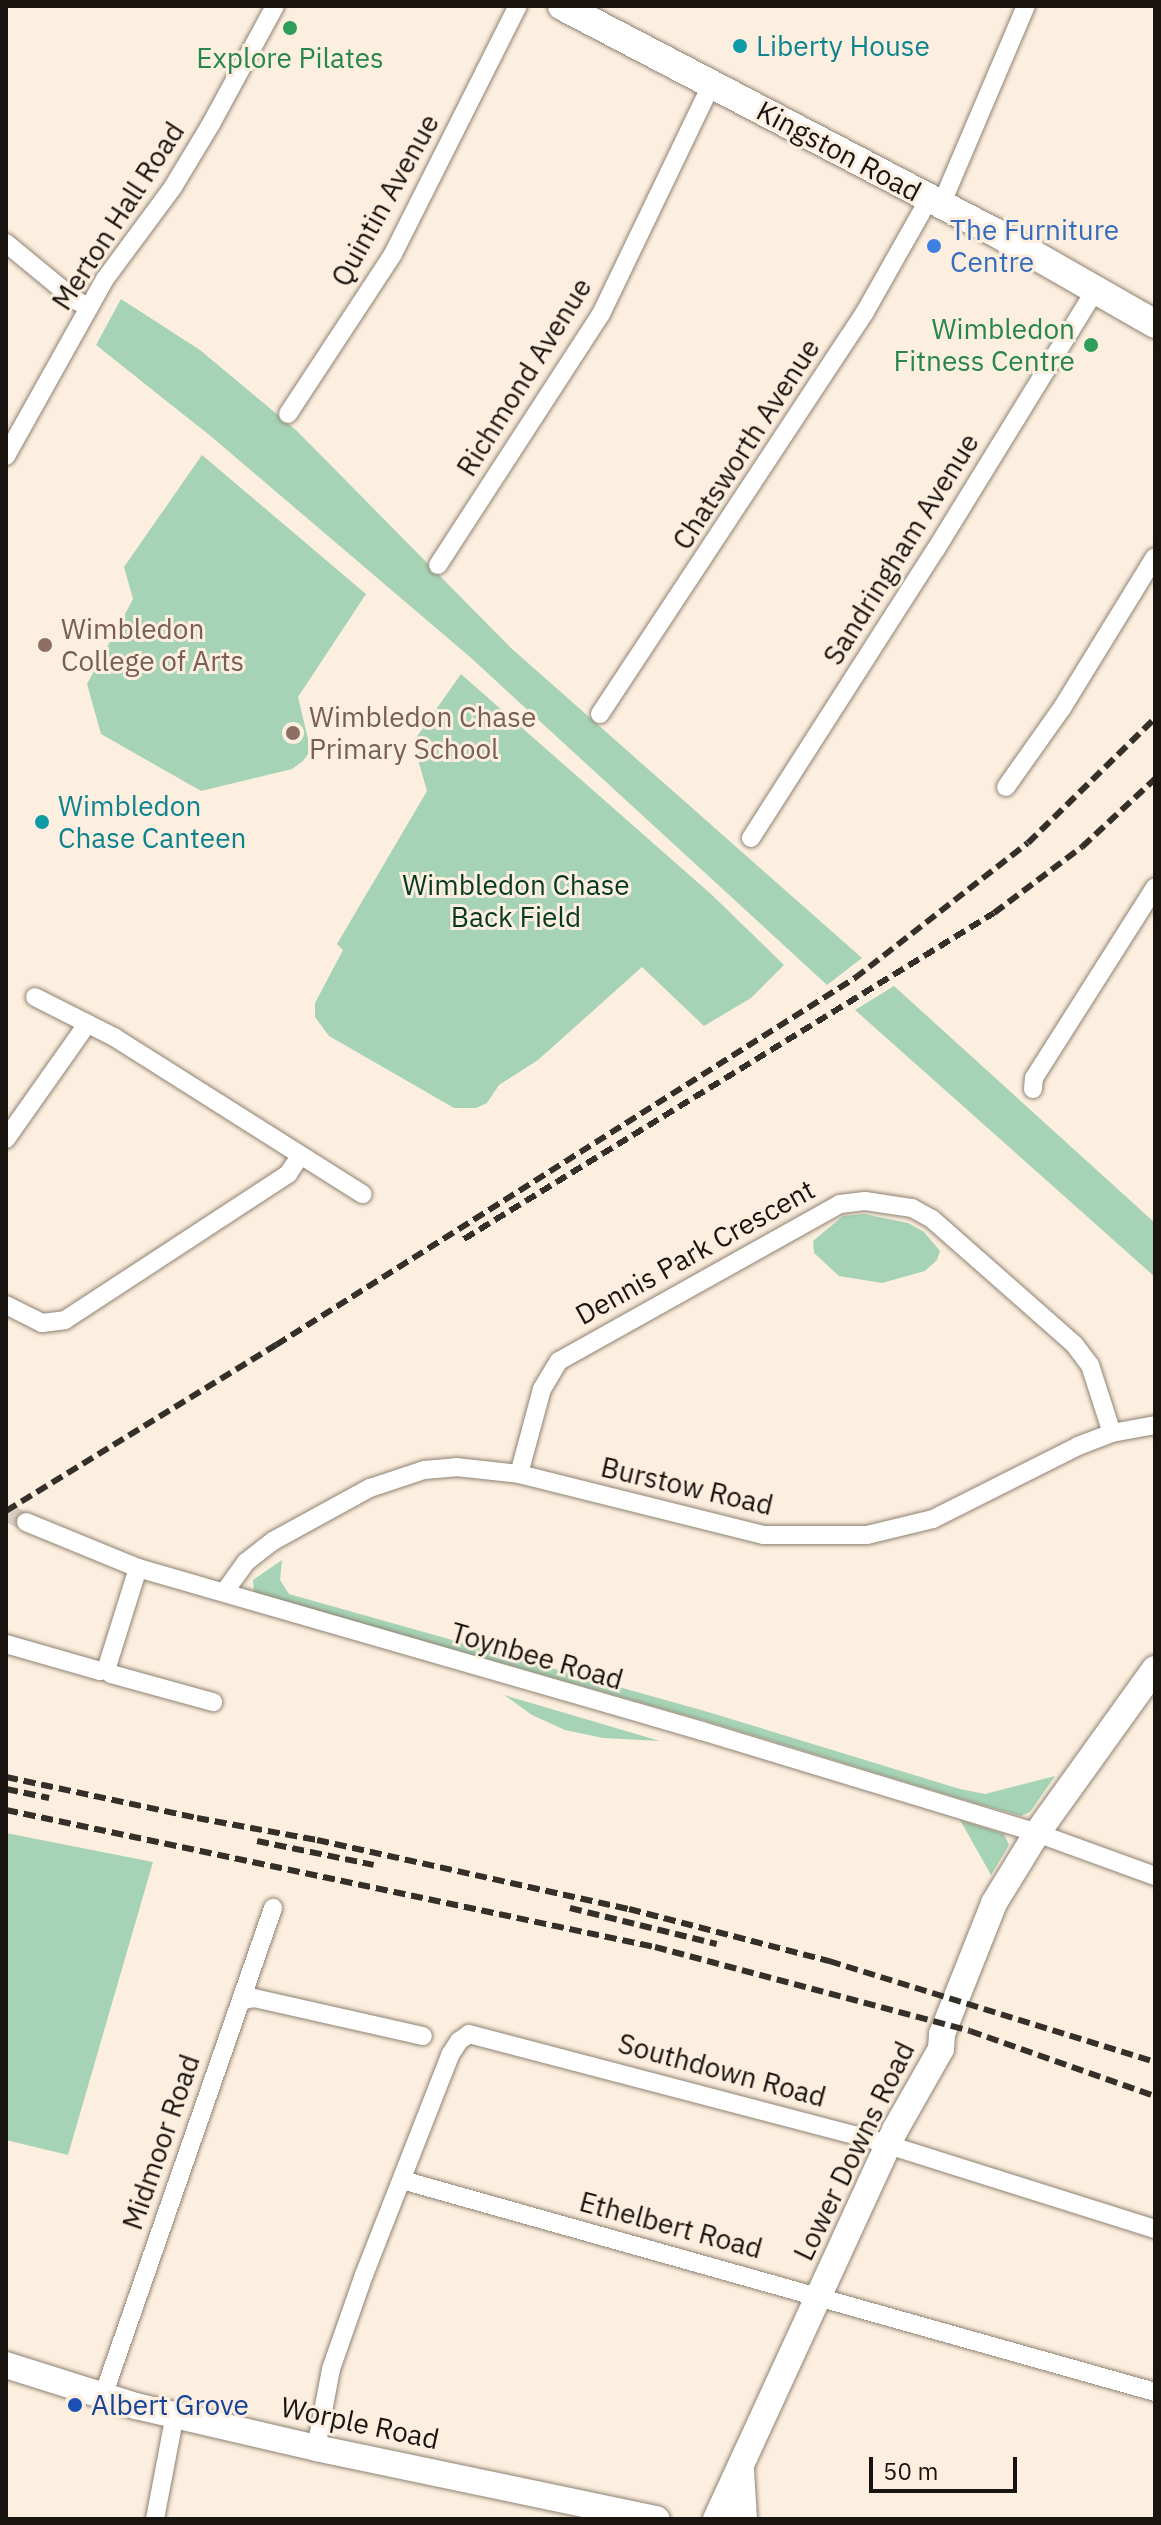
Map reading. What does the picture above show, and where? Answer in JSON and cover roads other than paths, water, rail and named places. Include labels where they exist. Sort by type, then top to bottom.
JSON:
[{"type":"main road","name":"Kingston Road","points":[[562,6],[935,202],[1155,324]]},
{"type":"street","name":"Merton Hall Road","points":[[6,456],[89,308],[181,175],[275,6]]},
{"type":"street","name":"Quintin Avenue","points":[[288,414],[393,254],[518,6]]},
{"type":"street","name":"Chatsworth Avenue","points":[[600,714],[935,202],[1026,6]]},
{"type":"street","name":"Richmond Avenue","points":[[438,565],[601,314],[712,83]]},
{"type":"street","points":[[6,243],[89,308]]},
{"type":"street","name":"Sandringham Avenue","points":[[751,838],[936,549],[1096,289]]},
{"type":"street","points":[[1006,787],[1062,708],[1155,557]]},
{"type":"street","points":[[1033,1089],[1034,1078],[1155,887]]},
{"type":"street","points":[[35,997],[114,1037],[362,1194]]},
{"type":"street","points":[[6,1139],[87,1024]]},
{"type":"street","points":[[6,1305],[42,1323],[65,1320],[288,1174],[300,1156]]},
{"type":"street","name":"Dennis Park Crescent","points":[[519,1474],[542,1389],[559,1361],[840,1204],[865,1201],[912,1208],[932,1219],[1074,1344],[1090,1365],[1112,1433]]},
{"type":"street","name":"Burstow Road","points":[[225,1591],[246,1562],[273,1541],[393,1479],[456,1467],[519,1474],[763,1535],[867,1535],[933,1519],[1078,1446],[1112,1433],[1155,1425]]},
{"type":"street","name":"Toynbee Road","points":[[26,1522],[138,1568],[225,1591],[250,1603],[702,1731],[1037,1833],[1155,1876]]},
{"type":"street","points":[[6,1644],[100,1671],[107,1667],[138,1568]]},
{"type":"street","points":[[107,1667],[111,1674],[213,1702]]},
{"type":"street","name":"Lower Downs Road","points":[[716,2519],[888,2145],[941,2049],[942,2034],[984,1922],[1037,1833],[1155,1669]]},
{"type":"street","name":"Midmoor Road","points":[[103,2396],[236,2009],[244,2000],[241,1990],[273,1908]]},
{"type":"street","points":[[244,2000],[254,1998],[423,2036]]},
{"type":"street","name":"Southdown Road","points":[[402,2180],[459,2041],[477,2033],[888,2145],[1155,2229]]},
{"type":"street","points":[[316,2448],[331,2369],[402,2180]]},
{"type":"street","name":"Ethelbert Road","points":[[402,2180],[821,2295],[1155,2392]]},
{"type":"street","name":"Worple Road","points":[[6,2365],[103,2396],[578,2510],[657,2519]]},
{"type":"street","points":[[155,2519],[175,2414]]},
{"type":"street","name":"Lower Downs Road","points":[[741,2462],[744,2519]]},
{"type":"tunnel","points":[[6,1512],[26,1522]]},
{"type":"railway","points":[[6,1511],[276,1345],[855,978],[1028,843],[1155,718]]},
{"type":"railway","points":[[464,1239],[994,913],[1082,847],[1155,779]]},
{"type":"railway","points":[[6,1777],[317,1840],[629,1909],[829,1961],[1155,2062]]},
{"type":"railway","points":[[6,1789],[49,1798]]},
{"type":"railway","points":[[6,1810],[655,1947],[970,2031],[1155,2096]]},
{"type":"railway","points":[[257,1841],[374,1865]]},
{"type":"railway","points":[[570,1908],[717,1944]]},
{"type":"place","name":"Explore Pilates","points":[[290,28]]},
{"type":"place","name":"Liberty House","points":[[740,46]]},
{"type":"place","name":"The Furniture Centre","points":[[934,246]]},
{"type":"place","name":"Wimbledon Fitness Centre","points":[[1091,345]]},
{"type":"place","name":"Wimbledon College of Arts","points":[[45,645]]},
{"type":"place","name":"Wimbledon Chase Primary School","points":[[293,733]]},
{"type":"place","name":"Wimbledon Chase Canteen","points":[[42,822]]},
{"type":"place","name":"Albert Grove","points":[[75,2405]]},
{"type":"park label","name":"Wimbledon Chase Back Field","points":[[516,901]]}]
